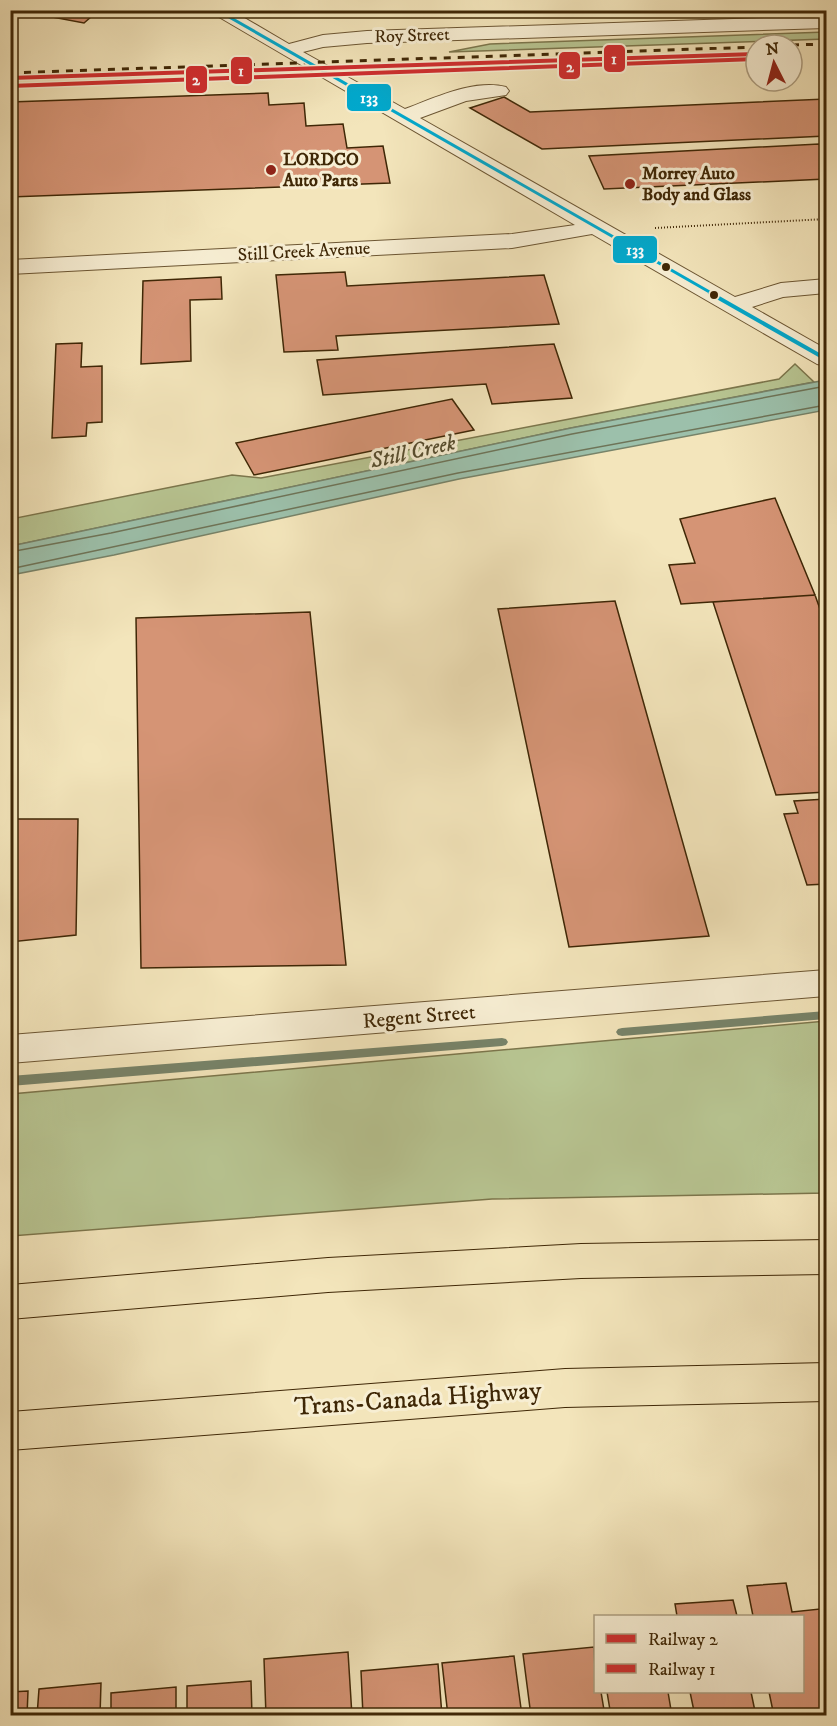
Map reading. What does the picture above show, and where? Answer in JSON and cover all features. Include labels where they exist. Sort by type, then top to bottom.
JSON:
[{"type":"highway","points":[[10,1302],[328,1275],[581,1261],[826,1257]]},
{"type":"highway","name":"Trans-Canada Highway","points":[[10,1431],[565,1388],[826,1382]]},
{"type":"street","points":[[216,10],[826,359]]},
{"type":"street","name":"Roy Street","points":[[287,50],[323,41],[367,37],[826,22]]},
{"type":"street","points":[[403,117],[463,95],[499,91]]},
{"type":"street","name":"Still Creek Avenue","points":[[10,267],[512,241],[550,237],[596,227]]},
{"type":"street","points":[[733,305],[781,291],[826,286]]},
{"type":"street","name":"Regent Street","points":[[10,1049],[826,983]]},
{"type":"path","points":[[646,229],[826,219]]},
{"type":"shaded area","points":[[826,32],[826,39],[804,40],[804,33],[798,33]]},
{"type":"shaded area","points":[[744,35],[744,42],[449,52],[490,44]]},
{"type":"shaded area","points":[[795,364],[814,382],[571,428],[11,546],[11,519],[232,475],[261,478],[779,379]]},
{"type":"shaded area","points":[[826,1021],[826,1193],[492,1199],[11,1236],[11,1094]]},
{"type":"water","points":[[826,380],[826,410],[459,479],[114,555],[11,575],[11,546],[571,428]]},
{"type":"building","points":[[15,10],[99,10],[84,23]]},
{"type":"building","points":[[268,93],[269,105],[304,103],[306,126],[343,124],[347,148],[383,146],[390,183],[10,197],[10,102]]},
{"type":"building","points":[[504,97],[530,112],[826,99],[826,136],[542,149],[470,108]]},
{"type":"building","points":[[819,144],[826,157],[826,179],[604,189],[589,156]]},
{"type":"building","points":[[345,272],[347,286],[544,275],[559,324],[336,336],[338,350],[284,352],[276,275]]},
{"type":"building","points":[[221,277],[222,299],[190,300],[191,361],[141,364],[143,281]]},
{"type":"building","points":[[82,343],[81,367],[102,366],[102,422],[87,423],[86,436],[52,438],[56,344]]},
{"type":"building","points":[[554,344],[572,398],[492,404],[486,384],[323,395],[317,360]]},
{"type":"building","points":[[452,399],[474,430],[254,475],[236,443]]},
{"type":"building","points":[[775,498],[815,595],[681,604],[669,565],[695,563],[680,519]]},
{"type":"building","points":[[815,595],[826,626],[826,792],[776,795],[713,602]]},
{"type":"building","points":[[615,601],[709,936],[569,947],[498,609]]},
{"type":"building","points":[[310,612],[346,965],[141,968],[136,618]]},
{"type":"building","points":[[826,799],[826,884],[807,885],[784,814],[798,813],[794,801]]},
{"type":"building","points":[[10,819],[78,819],[76,935],[10,942]]},
{"type":"building","points":[[786,1583],[792,1612],[820,1609],[826,1637],[826,1716],[774,1716],[769,1693],[804,1693],[804,1615],[753,1615],[747,1586]]},
{"type":"building","points":[[733,1600],[737,1615],[677,1615],[675,1604]]},
{"type":"building","points":[[820,1609],[826,1609],[826,1637]]},
{"type":"building","points":[[594,1647],[594,1693],[601,1693],[605,1716],[531,1716],[523,1654]]},
{"type":"building","points":[[348,1652],[352,1716],[266,1716],[264,1659]]},
{"type":"building","points":[[514,1656],[522,1716],[448,1716],[442,1663]]},
{"type":"building","points":[[438,1664],[442,1716],[363,1716],[361,1671]]},
{"type":"building","points":[[251,1681],[252,1716],[187,1716],[187,1686]]},
{"type":"building","points":[[101,1683],[100,1716],[37,1716],[39,1689]]},
{"type":"building","points":[[176,1687],[176,1716],[111,1716],[111,1693]]},
{"type":"building","points":[[28,1691],[27,1716],[10,1716],[10,1692]]},
{"type":"building","points":[[607,1693],[668,1693],[672,1716],[611,1716]]},
{"type":"building","points":[[690,1693],[751,1693],[756,1716],[695,1716]]},
{"type":"waterway","points":[[622,1032],[826,1015]]},
{"type":"waterway","points":[[10,1081],[502,1042]]},
{"type":"railway","points":[[804,45],[826,44]]},
{"type":"railway","points":[[10,73],[744,47]]},
{"type":"rail line","name":"1","points":[[10,78],[744,54]]},
{"type":"rail line","name":"2","points":[[10,86],[744,59]]},
{"type":"transit line","name":"133","points":[[217,10],[826,359]]},
{"type":"place","name":"LORDCO Auto Parts","points":[[271,170]]},
{"type":"place","name":"Morrey Auto Body and Glass","points":[[630,184]]},
{"type":"water label","name":"Still Creek","points":[[413,452]]}]
